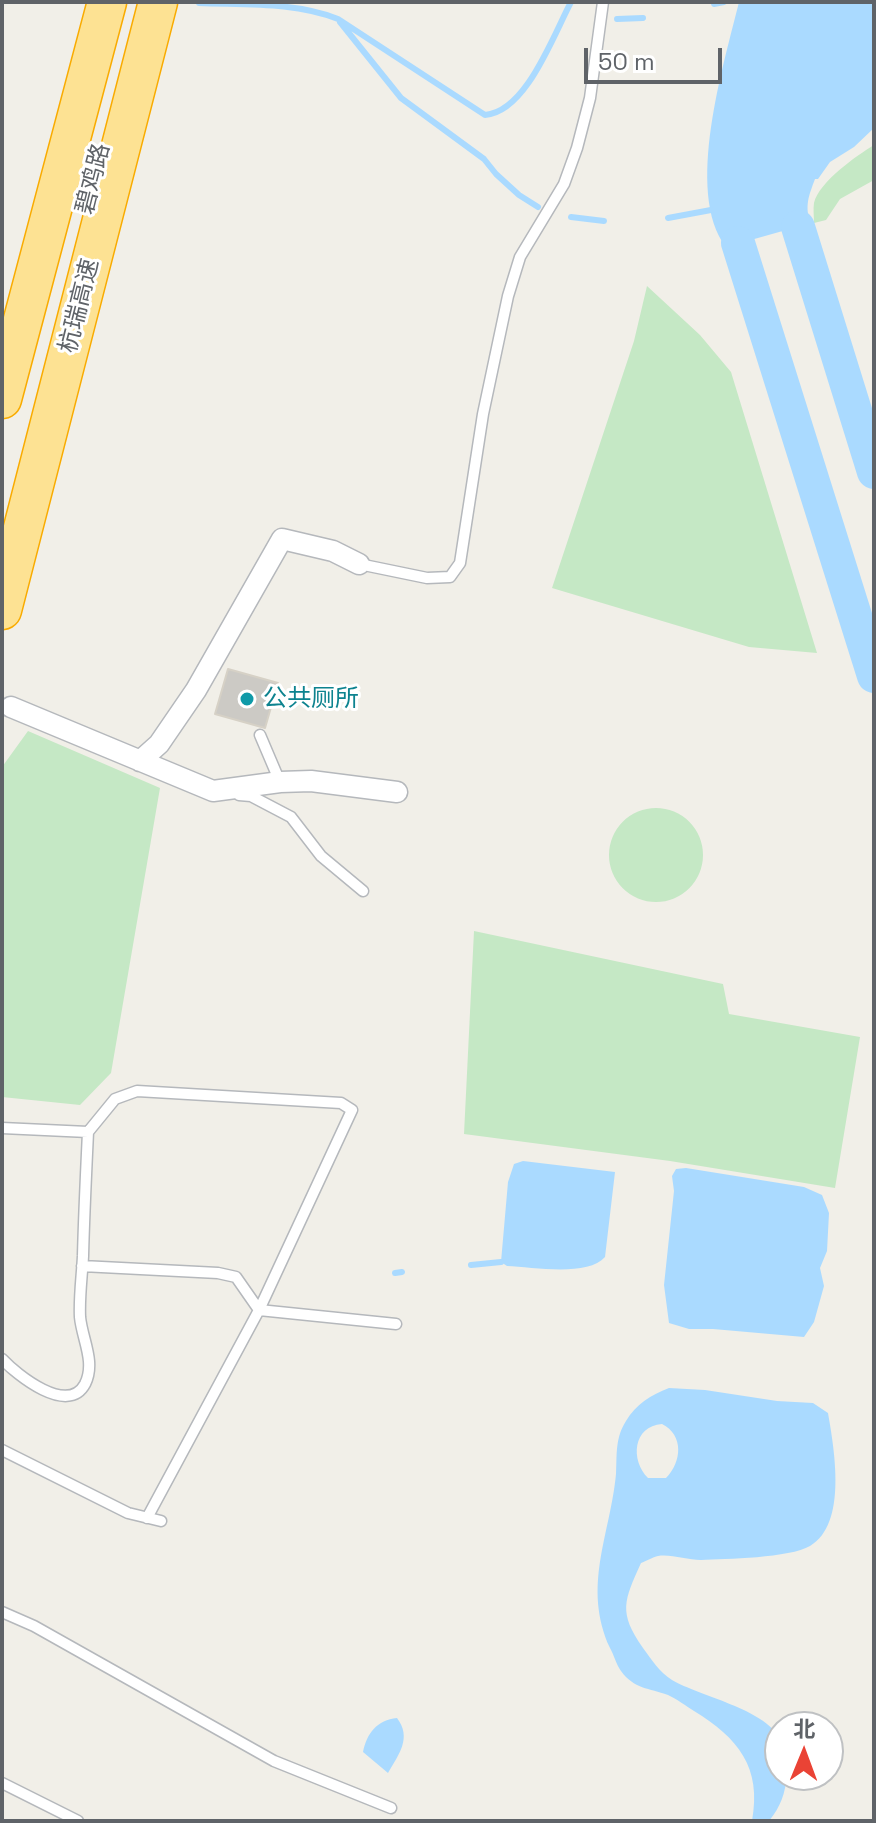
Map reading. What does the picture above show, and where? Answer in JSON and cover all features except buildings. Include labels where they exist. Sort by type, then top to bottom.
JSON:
[{"type":"highway","points":[[2,327],[86,2]]},
{"type":"highway","name":"碧鸡路","points":[[2,399],[107,2]]},
{"type":"highway","name":"碧鸡路","points":[[2,542],[140,2]]},
{"type":"highway","name":"杭瑞高速","points":[[2,610],[158,2]]},
{"type":"street","points":[[140,761],[159,744],[196,690],[282,539],[333,551],[359,564]]},
{"type":"street","points":[[11,707],[213,791],[311,781],[397,792]]},
{"type":"lane","points":[[359,564],[427,578],[450,577],[460,563],[483,414],[508,296],[520,257],[564,184],[577,148],[590,98],[603,2]]},
{"type":"lane","points":[[260,735],[280,782]]},
{"type":"lane","points":[[213,791],[251,796],[291,817],[321,856],[363,891]]},
{"type":"lane","points":[[2,1359],[14,1372],[35,1386],[56,1394],[74,1393],[84,1387],[90,1371],[80,1319],[88,1132],[115,1099],[137,1091],[341,1103],[352,1110],[259,1310],[147,1518]]},
{"type":"lane","points":[[2,1128],[88,1132]]},
{"type":"lane","points":[[82,1266],[218,1273],[236,1277],[259,1310],[396,1324]]},
{"type":"lane","points":[[2,1450],[128,1513],[161,1521]]},
{"type":"lane","points":[[2,1612],[34,1626],[274,1761],[391,1808]]},
{"type":"lane","points":[[2,1783],[78,1821]]},
{"type":"green space","points":[[874,145],[874,180],[840,199],[826,220],[814,223],[814,203],[823,187],[848,163]]},
{"type":"green space","points":[[647,286],[700,335],[731,372],[817,653],[749,647],[552,588],[634,341]]},
{"type":"green space","points":[[28,731],[160,788],[111,1073],[80,1105],[2,1097],[2,767]]},
{"type":"green space","points":[[656,808],[674,812],[689,822],[699,837],[703,855],[699,873],[689,888],[674,898],[656,902],[638,898],[623,888],[613,873],[609,855],[613,837],[623,822],[638,812]]},
{"type":"green space","points":[[474,931],[723,984],[729,1014],[860,1037],[835,1188],[670,1161],[464,1134]]},
{"type":"water","points":[[739,2],[874,2],[874,128],[854,147],[830,162],[815,179],[808,206],[811,223],[726,247],[714,223],[708,194],[708,162],[717,92]]},
{"type":"water","points":[[523,1161],[615,1172],[605,1257],[597,1263],[573,1269],[507,1266],[501,1262],[508,1182],[514,1164]]},
{"type":"water","points":[[676,1169],[804,1187],[822,1195],[829,1213],[827,1251],[820,1268],[824,1286],[814,1322],[804,1337],[689,1329],[669,1323],[664,1285],[674,1191],[672,1176]]},
{"type":"water","points":[[669,1388],[705,1390],[813,1403],[828,1413],[836,1484],[830,1521],[822,1535],[801,1550],[773,1555],[701,1560],[656,1557],[641,1563],[626,1606],[635,1636],[663,1673],[684,1686],[746,1711],[764,1722],[764,1791],[784,1791],[769,1821],[752,1821],[754,1802],[750,1770],[734,1743],[710,1721],[678,1701],[637,1685],[626,1677],[602,1625],[598,1582],[613,1497],[618,1440],[630,1415],[644,1401]],"holes":[[[662,1424],[674,1435],[678,1457],[671,1472],[666,1478],[648,1478],[642,1471],[637,1454],[640,1437],[652,1426]]]},
{"type":"water","points":[[397,1718],[404,1739],[388,1773],[363,1752],[374,1729],[384,1721]]},
{"type":"waterway","points":[[199,3],[287,7],[338,19],[485,115],[500,111],[525,87],[547,52],[571,2]]},
{"type":"waterway","points":[[714,4],[724,2]]},
{"type":"waterway","points":[[617,19],[643,18]]},
{"type":"waterway","points":[[340,22],[401,98],[484,159],[519,195],[538,207]]},
{"type":"waterway","points":[[668,218],[711,210]]},
{"type":"waterway","points":[[571,217],[604,221]]},
{"type":"waterway","points":[[798,227],[874,472]]},
{"type":"waterway","points":[[738,243],[874,676]]},
{"type":"waterway","points":[[471,1265],[501,1262]]},
{"type":"waterway","points":[[395,1273],[402,1272]]},
{"type":"place","name":"公共厕所","points":[[247,699]]}]
